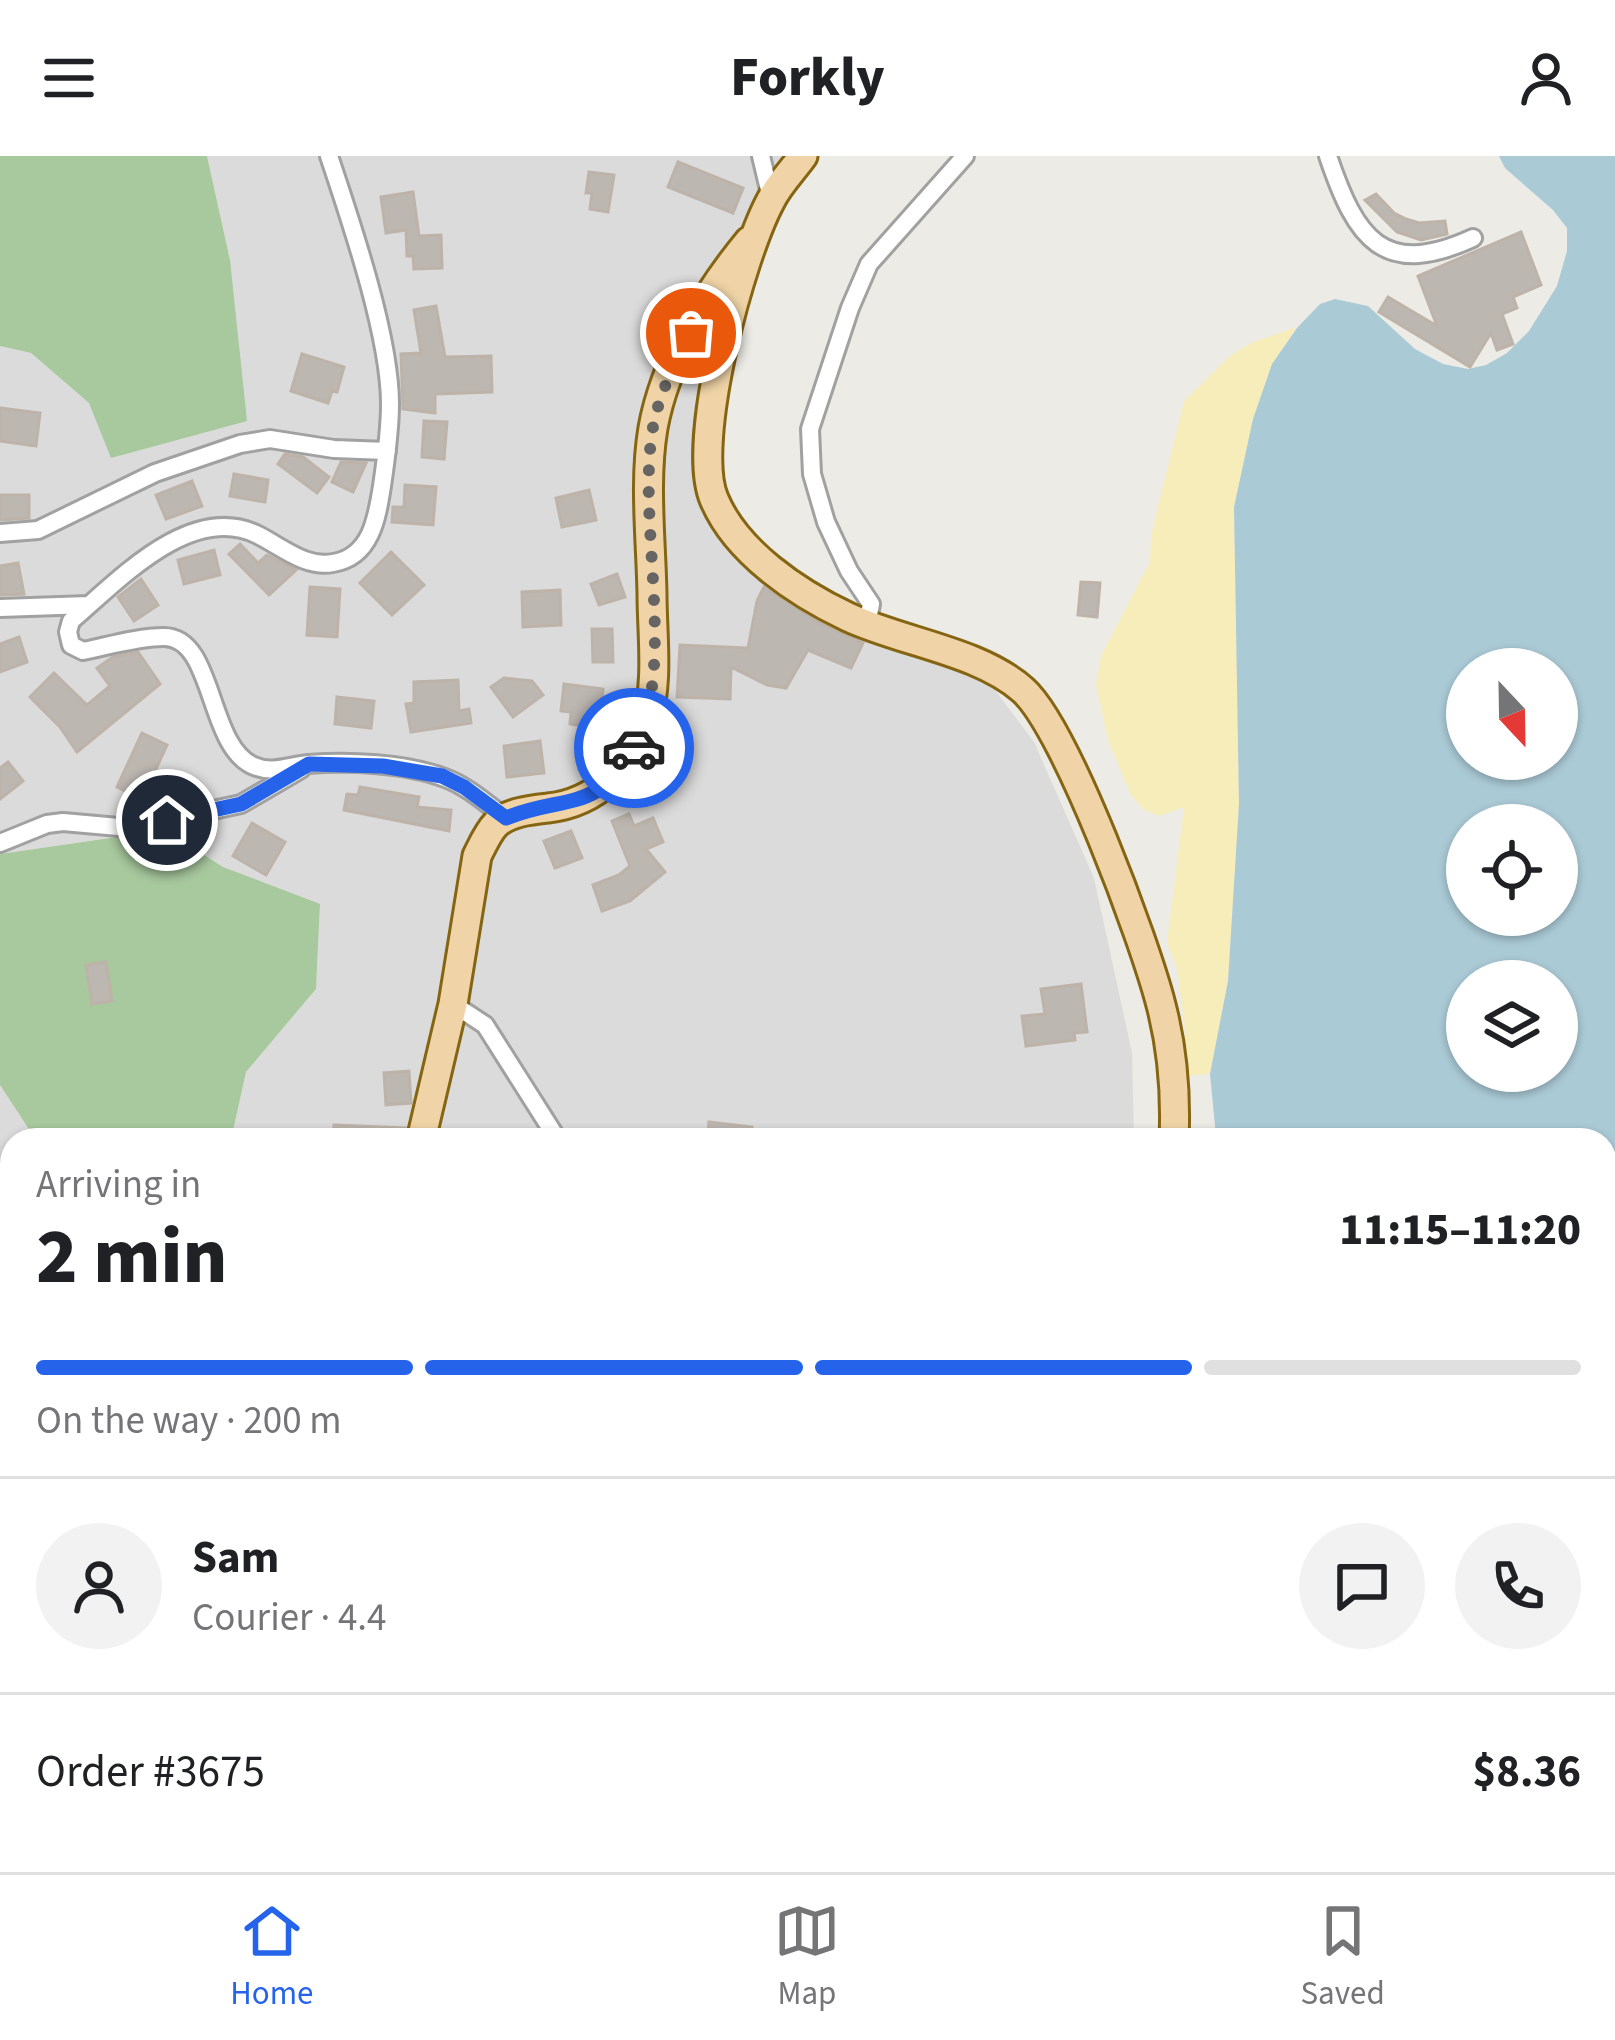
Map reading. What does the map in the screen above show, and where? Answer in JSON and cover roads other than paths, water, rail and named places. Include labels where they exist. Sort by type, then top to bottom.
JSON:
[{"type":"main road","points":[[803,156],[771,199],[725,339],[707,424],[705,466],[714,500],[741,542],[782,578],[867,625],[1004,675],[1028,694],[1075,779],[1132,915],[1161,1005],[1172,1072],[1174,1128]]},
{"type":"main road","points":[[424,1128],[453,1004],[477,856],[494,826],[506,818],[587,797],[614,778],[647,719],[652,670],[653,427],[671,373],[710,294],[760,229]]},
{"type":"street","points":[[329,156],[385,355],[390,401],[378,515],[368,540],[353,557],[330,564],[307,562],[234,526],[179,537],[153,549],[71,621],[71,645],[82,651],[167,637],[183,642],[195,657],[235,751],[251,766],[275,770],[309,764],[383,766],[442,776],[506,818]]},
{"type":"street","points":[[761,156],[771,199]]},
{"type":"street","points":[[867,625],[871,604],[849,571],[818,498],[810,429],[869,264],[965,156]]},
{"type":"street","points":[[1328,156],[1348,209],[1384,249],[1416,257],[1473,238]]},
{"type":"street","points":[[0,533],[38,530],[155,473],[240,444],[270,440],[387,451]]},
{"type":"street","points":[[0,608],[90,605]]},
{"type":"street","points":[[0,844],[47,824],[130,828],[241,804],[309,764]]},
{"type":"street","points":[[453,1004],[485,1025],[550,1128]]},
{"type":"street","points":[[0,1292],[0,1315]]},
{"type":"water","points":[[1499,156],[1615,156],[1615,1128],[1215,1128],[1210,1074],[1228,981],[1239,804],[1234,507],[1253,419],[1272,364],[1320,304],[1335,299],[1368,306],[1415,349],[1443,364],[1468,369],[1486,365],[1507,353],[1529,331],[1557,286],[1567,251],[1567,228],[1505,168]]}]
